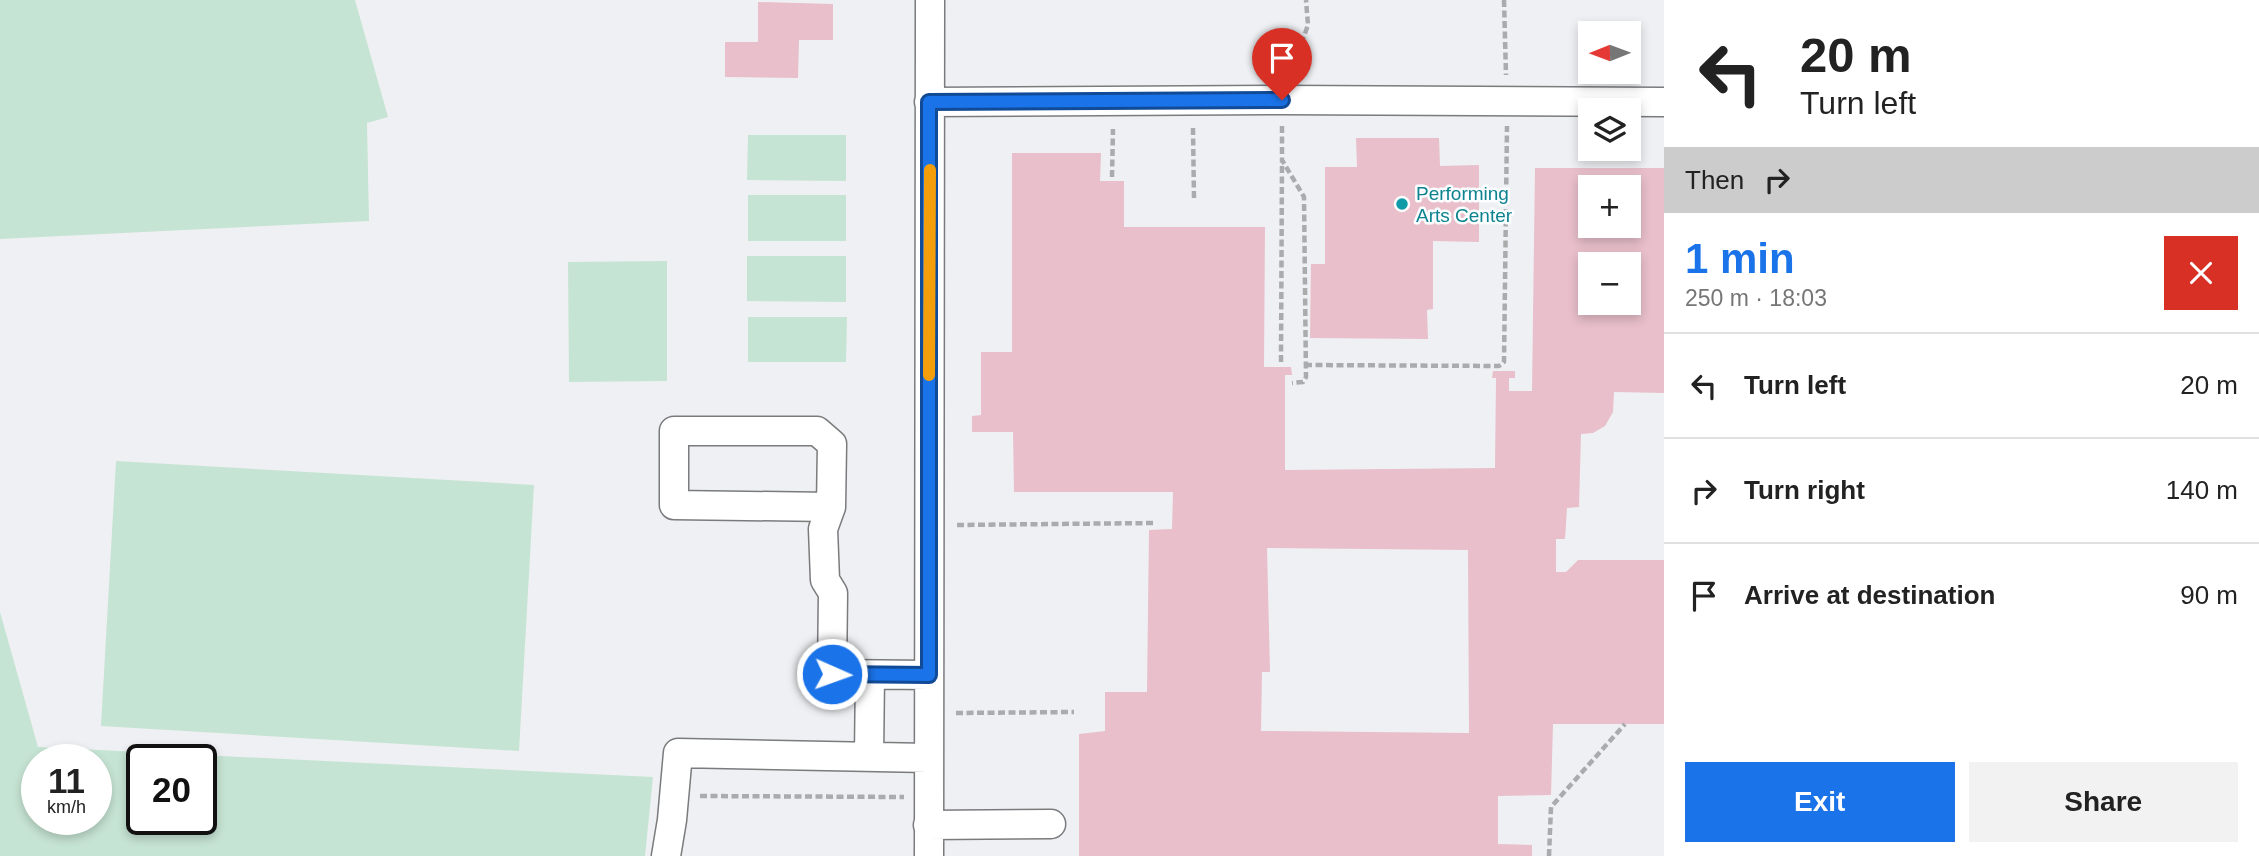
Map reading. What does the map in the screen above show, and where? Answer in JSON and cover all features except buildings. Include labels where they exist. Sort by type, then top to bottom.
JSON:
[{"type":"street","points":[[929,856],[930,0]]},
{"type":"street","points":[[929,102],[1507,112],[1664,102]]},
{"type":"street","points":[[831,507],[674,505],[674,431],[817,431],[832,444],[831,507],[823,529],[825,580],[833,593],[832,674],[929,675]]},
{"type":"street","points":[[869,756],[870,675]]},
{"type":"street","points":[[666,856],[678,753],[928,758]]},
{"type":"street","points":[[928,812],[1051,824]]},
{"type":"path","points":[[1281,362],[1282,110],[1308,25],[1306,0]]},
{"type":"path","points":[[1306,366],[1499,366],[1504,362],[1507,112],[1504,0]]},
{"type":"path","points":[[1193,120],[1194,198]]},
{"type":"path","points":[[1112,177],[1113,121]]},
{"type":"path","points":[[1282,160],[1304,197],[1306,377],[1303,382],[1292,383]]},
{"type":"path","points":[[949,525],[1155,523]]},
{"type":"path","points":[[948,713],[1074,712]]},
{"type":"path","points":[[1549,856],[1551,807],[1625,724]]},
{"type":"path","points":[[674,796],[928,812]]},
{"type":"green space","points":[[0,0],[355,0],[388,117],[367,123],[369,221],[0,239]]},
{"type":"green space","points":[[748,135],[846,135],[846,181],[747,180]]},
{"type":"green space","points":[[748,195],[846,195],[846,241],[748,241]]},
{"type":"green space","points":[[747,256],[846,256],[846,302],[747,301]]},
{"type":"green space","points":[[667,261],[667,381],[569,382],[568,262]]},
{"type":"green space","points":[[748,317],[847,317],[846,362],[748,362]]},
{"type":"green space","points":[[116,461],[534,485],[519,751],[101,726]]},
{"type":"green space","points":[[0,612],[37,744],[21,744],[21,835],[112,835],[112,751],[126,751],[126,835],[217,835],[217,756],[653,777],[645,856],[0,856]]},
{"type":"slow traffic","points":[[929,375],[930,170]]},
{"type":"place","name":"Performing Arts Center","points":[[1402,204]]},
{"type":"route","points":[[832,674],[929,675],[929,102],[1282,100]]}]
